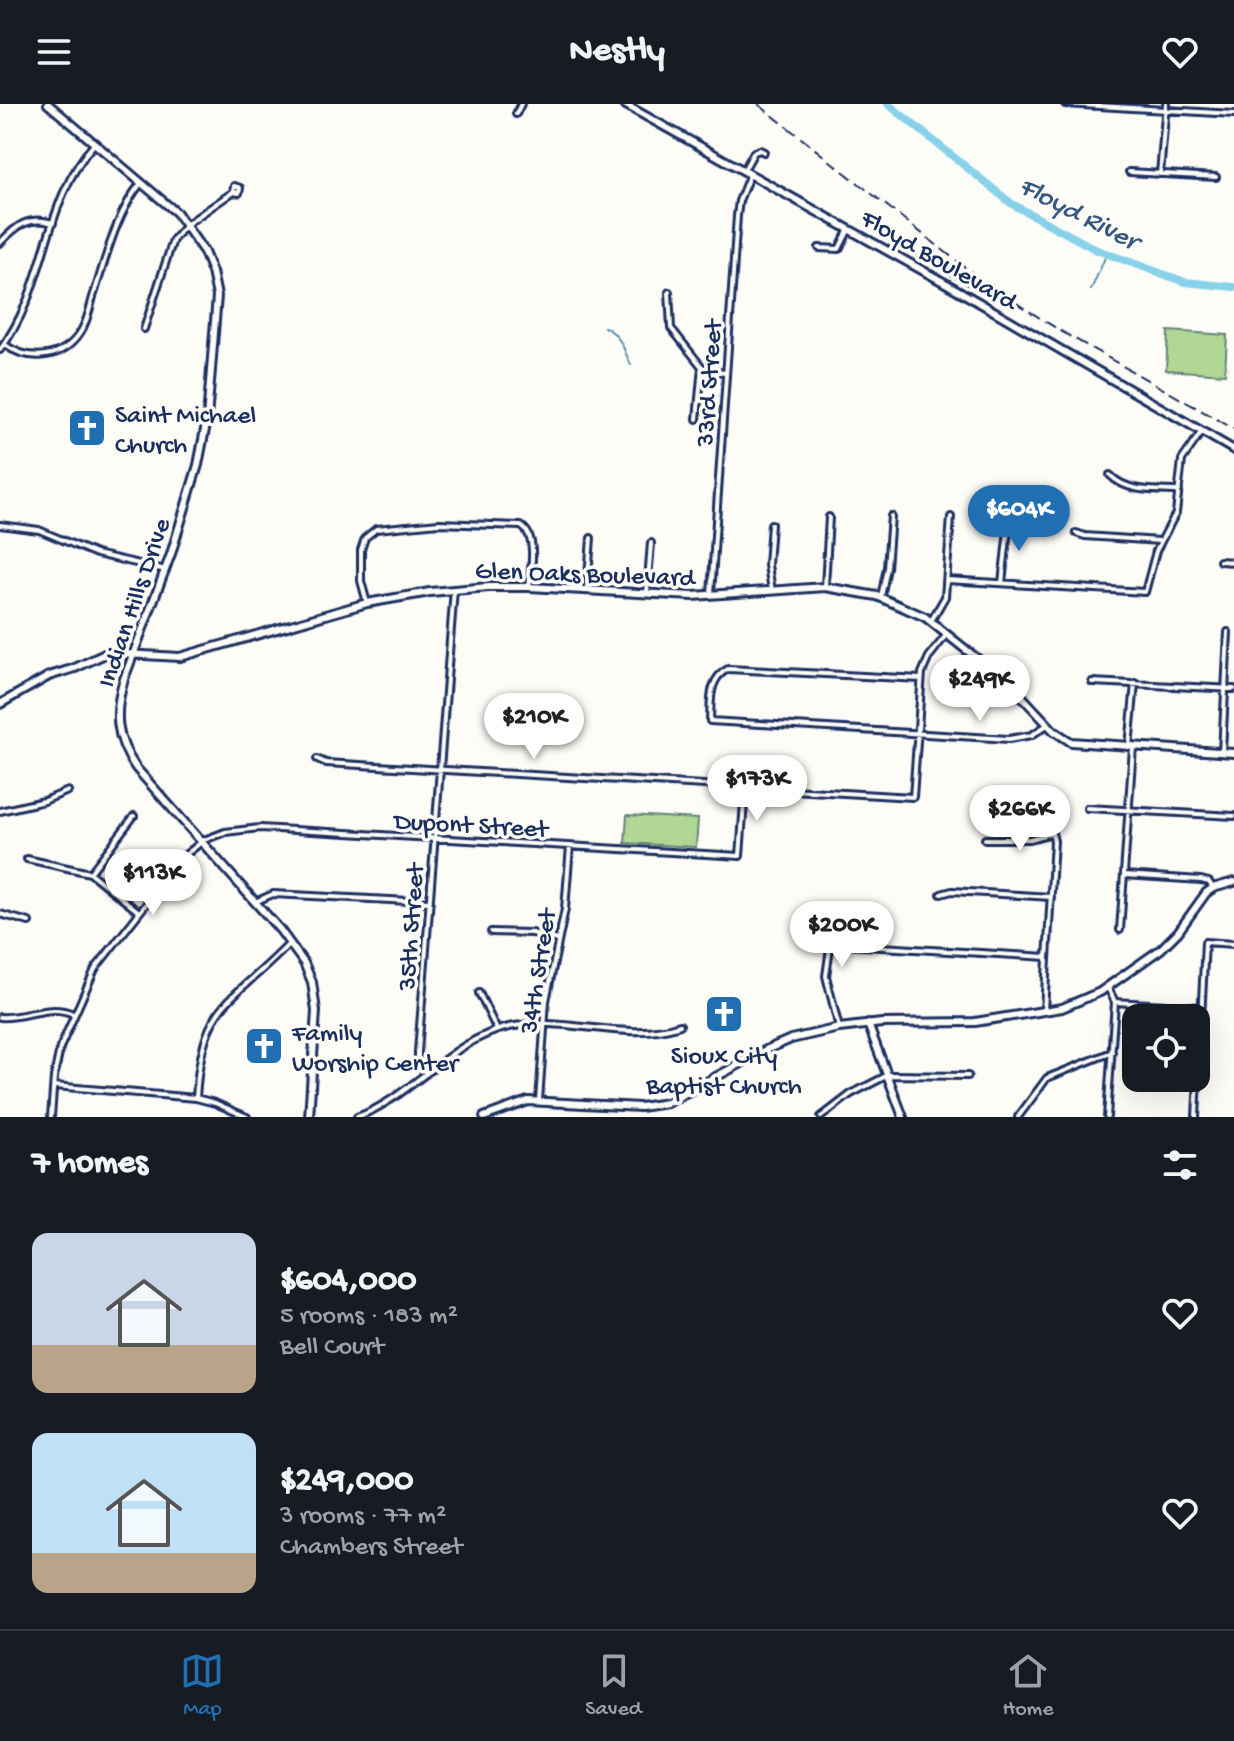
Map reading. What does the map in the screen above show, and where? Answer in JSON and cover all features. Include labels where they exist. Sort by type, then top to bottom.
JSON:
[{"type":"main road","name":"Indian Hills Drive","points":[[48,104],[187,224],[212,272],[217,296],[216,332],[204,438],[166,570],[119,696],[117,722],[126,754],[136,768],[290,943],[308,972],[315,1002],[309,1117]]},
{"type":"main road","name":"Floyd Boulevard","points":[[624,104],[1234,450]]},
{"type":"main road","name":"Glen Oaks Boulevard","points":[[0,704],[49,676],[113,652],[180,657],[367,603],[454,589],[529,587],[647,595],[711,595],[825,587],[881,597],[931,621],[1014,688],[1047,725]]},
{"type":"main road","points":[[1047,725],[1071,742],[1234,753]]},
{"type":"main road","points":[[484,1117],[519,1102],[640,1107],[667,1103],[781,1043],[839,1028],[868,1024],[975,1022],[1044,1012],[1080,1001],[1161,949],[1178,932],[1196,903],[1213,888],[1234,882]]},
{"type":"main road","points":[[868,1024],[903,1117]]},
{"type":"street","points":[[516,114],[521,104]]},
{"type":"street","points":[[1065,104],[1234,114]]},
{"type":"street","points":[[1160,174],[1166,104]]},
{"type":"street","points":[[0,350],[24,313],[74,170],[95,143]]},
{"type":"street","points":[[746,174],[751,154],[758,150],[764,152]]},
{"type":"street","points":[[1129,172],[1216,177]]},
{"type":"street","name":"33rd Street","points":[[711,595],[739,201],[746,174]]},
{"type":"street","points":[[4,344],[22,354],[42,356],[58,352],[75,339],[88,313],[125,206],[142,182]]},
{"type":"street","points":[[144,329],[173,240],[187,224],[233,192]]},
{"type":"street","points":[[0,243],[23,222],[41,220],[53,223]]},
{"type":"street","points":[[819,248],[839,249],[849,229]]},
{"type":"street","points":[[669,292],[671,328],[702,367],[697,419]]},
{"type":"street","points":[[702,371],[726,373]]},
{"type":"street","points":[[947,580],[1145,592],[1160,541],[1174,519],[1185,453],[1203,430]]},
{"type":"street","points":[[1110,475],[1133,488],[1179,491]]},
{"type":"street","points":[[881,597],[887,568],[891,516]]},
{"type":"street","points":[[825,587],[829,517]]},
{"type":"street","points":[[931,621],[945,597],[951,517]]},
{"type":"street","points":[[1002,583],[1009,521]]},
{"type":"street","points":[[367,603],[361,581],[361,550],[371,532],[382,527],[439,523],[521,526],[527,529],[531,537],[529,587]]},
{"type":"street","points":[[771,524],[768,565],[772,591]]},
{"type":"street","points":[[0,525],[39,530],[96,554],[166,570]]},
{"type":"street","points":[[1076,533],[1160,541]]},
{"type":"street","points":[[587,591],[591,538]]},
{"type":"street","points":[[647,595],[651,543]]},
{"type":"street","points":[[1220,561],[1234,562]]},
{"type":"street","name":"35th Street","points":[[426,1074],[418,1061],[418,1052],[454,589]]},
{"type":"street","points":[[1222,752],[1228,632]]},
{"type":"street","points":[[317,759],[326,763],[913,797],[921,679],[925,664],[947,634]]},
{"type":"street","points":[[921,679],[728,669],[722,671],[713,683],[710,721],[1009,739],[1032,735],[1047,725]]},
{"type":"street","points":[[1092,682],[1234,689]]},
{"type":"street","points":[[1120,930],[1135,683]]},
{"type":"street","name":"Dupont Street","points":[[202,842],[245,828],[740,856],[745,788]]},
{"type":"street","points":[[0,811],[44,801],[68,791]]},
{"type":"street","points":[[1087,808],[1234,816]]},
{"type":"street","points":[[90,873],[134,816]]},
{"type":"street","points":[[985,839],[1030,839],[1052,833],[1044,1012]]},
{"type":"street","points":[[51,1117],[57,1056],[95,969],[184,856],[202,842]]},
{"type":"street","name":"34th Street","points":[[539,1101],[544,1025],[565,909],[570,846]]},
{"type":"street","points":[[27,859],[90,873],[139,912]]},
{"type":"street","points":[[1124,875],[1201,880],[1209,882],[1213,888]]},
{"type":"street","points":[[941,894],[952,891],[1051,897]]},
{"type":"street","points":[[255,902],[273,894],[429,902]]},
{"type":"street","points":[[0,914],[29,922]]},
{"type":"street","points":[[830,917],[833,927],[826,976],[839,1028]]},
{"type":"street","points":[[491,932],[532,933],[558,940]]},
{"type":"street","points":[[1200,1004],[1205,942],[1234,944]]},
{"type":"street","points":[[196,1098],[202,1047],[213,1017],[233,994],[290,943]]},
{"type":"street","points":[[831,944],[1047,957]]},
{"type":"street","points":[[1107,986],[1115,1002],[1107,1117]]},
{"type":"street","points":[[479,993],[497,1030]]},
{"type":"street","points":[[1115,1002],[1149,1004]]},
{"type":"street","points":[[0,1017],[19,1017],[51,1009],[73,1014]]},
{"type":"street","points":[[357,1117],[380,1108],[463,1048],[497,1030],[544,1025],[637,1030],[680,1025]]},
{"type":"street","points":[[1018,1117],[1047,1078],[1112,1052]]},
{"type":"street","points":[[822,1117],[851,1094],[888,1075],[968,1076]]},
{"type":"street","points":[[53,1086],[196,1098],[247,1117]]},
{"type":"street","points":[[1196,1117],[1197,1092]]},
{"type":"green space","points":[[1168,331],[1227,335],[1225,374],[1166,370]]},
{"type":"green space","points":[[627,815],[698,819],[696,847],[625,843]]},
{"type":"waterway","name":"Floyd River","points":[[888,104],[1012,204],[1097,250],[1185,282],[1234,287]]},
{"type":"waterway","points":[[1091,290],[1107,253]]},
{"type":"waterway","points":[[604,327],[618,338],[631,365]]},
{"type":"railway","points":[[758,104],[986,284],[1059,330],[1234,429]]},
{"type":"railway","points":[[915,254],[982,293]]},
{"type":"place","name":"Saint Michael Church","points":[[87,428]]},
{"type":"place","name":"Sioux City Baptist Church","points":[[724,1014]]},
{"type":"place","name":"Family Worship Center","points":[[264,1046]]}]
